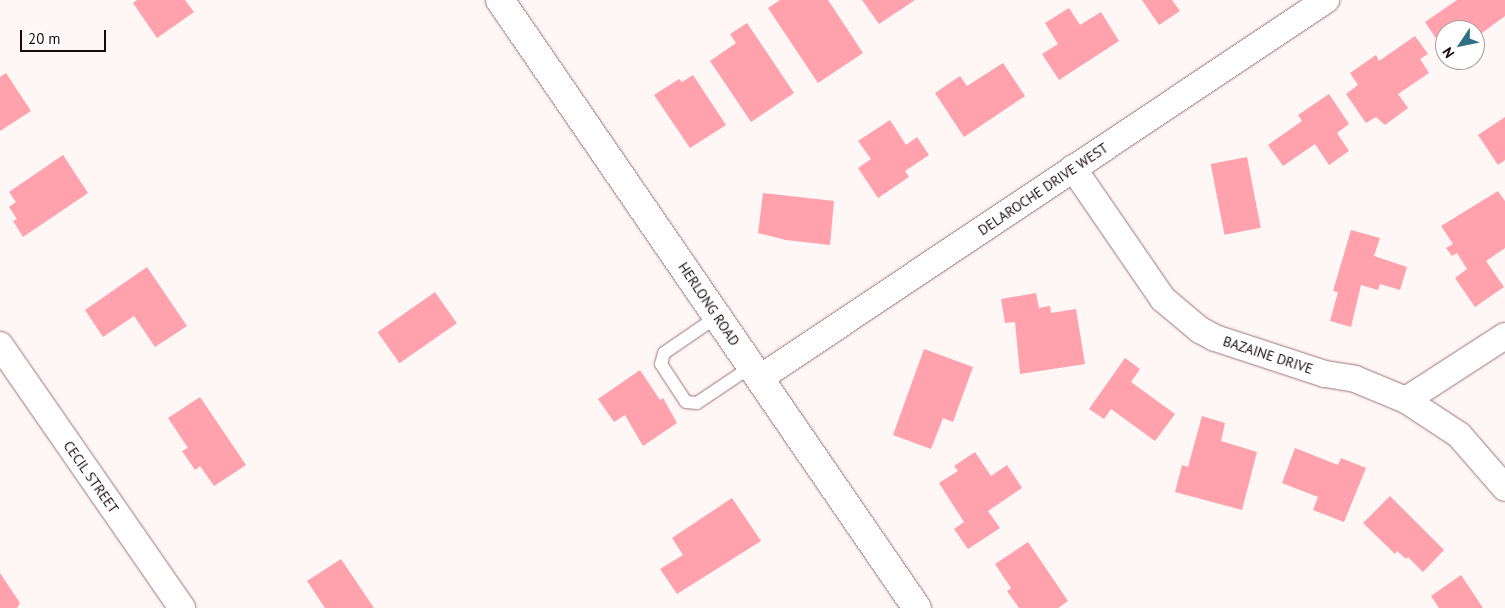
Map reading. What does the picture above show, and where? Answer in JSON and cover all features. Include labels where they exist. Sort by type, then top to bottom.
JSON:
[{"type":"street","name":"HERLONG ROAD","points":[[500,0],[918,608]]},
{"type":"street","name":"DELAROCHE DRIVE WEST","points":[[756,372],[1073,168],[1326,0]]},
{"type":"street","name":"BAZAINE DRIVE","points":[[1073,168],[1163,299],[1200,330],[1215,338],[1326,374],[1354,379],[1406,400],[1459,435],[1505,488]]},
{"type":"street","points":[[1406,400],[1505,336]]},
{"type":"street","name":"CECIL STREET","points":[[0,345],[182,608]]},
{"type":"lane","points":[[718,316],[664,353],[661,364],[686,402],[697,403],[756,372]]},
{"type":"building","points":[[137,0],[185,0],[194,12],[157,38],[133,3]]},
{"type":"building","points":[[780,0],[828,0],[863,53],[818,83],[768,8]]},
{"type":"building","points":[[862,0],[915,0],[879,24]]},
{"type":"building","points":[[1142,0],[1172,0],[1180,11],[1159,25]]},
{"type":"building","points":[[1457,0],[1505,0],[1505,16],[1485,31],[1485,20],[1435,20],[1435,37],[1425,22]]},
{"type":"building","points":[[1069,8],[1080,25],[1101,12],[1119,41],[1059,80],[1042,54],[1058,44],[1045,23]]},
{"type":"building","points":[[747,23],[794,93],[751,122],[710,61],[736,43],[730,34]]},
{"type":"building","points":[[1415,36],[1428,54],[1420,59],[1429,73],[1398,94],[1408,108],[1385,125],[1376,117],[1366,123],[1346,94],[1358,85],[1350,73],[1376,55],[1379,61]]},
{"type":"building","points":[[1003,63],[1025,96],[964,137],[935,93],[960,76],[967,86]]},
{"type":"building","points":[[6,73],[31,111],[0,131],[0,77]]},
{"type":"building","points":[[693,75],[726,125],[690,148],[654,95],[679,79],[682,82]]},
{"type":"building","points":[[1329,94],[1349,124],[1337,133],[1349,151],[1329,165],[1315,144],[1283,166],[1268,145],[1302,121],[1298,115]]},
{"type":"building","points":[[1505,117],[1505,160],[1498,165],[1478,135]]},
{"type":"building","points":[[890,120],[906,145],[917,137],[929,155],[905,171],[909,177],[878,198],[858,168],[871,159],[858,141]]},
{"type":"building","points":[[63,155],[88,193],[23,237],[13,221],[17,219],[9,207],[16,202],[9,192]]},
{"type":"building","points":[[1247,157],[1261,228],[1224,235],[1211,164]]},
{"type":"building","points":[[1498,191],[1505,201],[1505,248],[1486,261],[1504,287],[1475,307],[1455,278],[1467,269],[1457,253],[1452,256],[1446,248],[1453,244],[1441,226]]},
{"type":"building","points":[[763,193],[834,201],[830,245],[786,240],[758,233]]},
{"type":"building","points":[[1351,230],[1380,238],[1374,256],[1407,267],[1400,290],[1380,284],[1378,290],[1361,285],[1351,327],[1330,321],[1338,292],[1333,291]]},
{"type":"building","points":[[147,267],[187,326],[155,347],[134,316],[103,337],[85,310]]},
{"type":"building","points":[[435,292],[457,323],[399,363],[378,332]]},
{"type":"building","points":[[1036,293],[1039,308],[1050,306],[1051,313],[1076,309],[1085,364],[1020,374],[1015,322],[1005,323],[1001,299]]},
{"type":"building","points":[[924,349],[973,367],[953,422],[943,418],[931,449],[893,435]]},
{"type":"building","points":[[1125,358],[1140,369],[1131,382],[1175,414],[1155,441],[1111,409],[1104,419],[1089,409]]},
{"type":"building","points":[[640,370],[660,400],[663,398],[677,423],[643,446],[625,415],[614,422],[598,399]]},
{"type":"building","points":[[200,397],[246,465],[214,486],[200,466],[195,470],[182,451],[188,448],[168,418]]},
{"type":"building","points":[[1202,416],[1225,423],[1221,441],[1257,452],[1242,510],[1175,492],[1182,465],[1188,467]]},
{"type":"building","points":[[1295,448],[1338,465],[1341,458],[1366,468],[1344,522],[1313,510],[1318,497],[1282,483]]},
{"type":"building","points":[[975,452],[991,476],[1007,465],[1022,488],[988,511],[1000,528],[968,549],[954,529],[964,522],[939,483],[958,471],[954,466]]},
{"type":"building","points":[[1390,496],[1444,550],[1423,572],[1408,557],[1406,559],[1397,551],[1395,554],[1363,523]]},
{"type":"building","points":[[732,498],[761,541],[677,594],[660,569],[683,555],[672,538]]},
{"type":"building","points":[[1028,542],[1068,601],[1058,608],[1019,608],[1007,591],[1011,588],[995,564]]},
{"type":"building","points":[[341,559],[374,608],[325,608],[307,581]]},
{"type":"building","points":[[0,573],[20,603],[17,608],[0,608]]},
{"type":"building","points":[[1461,575],[1483,608],[1439,608],[1431,596]]}]
